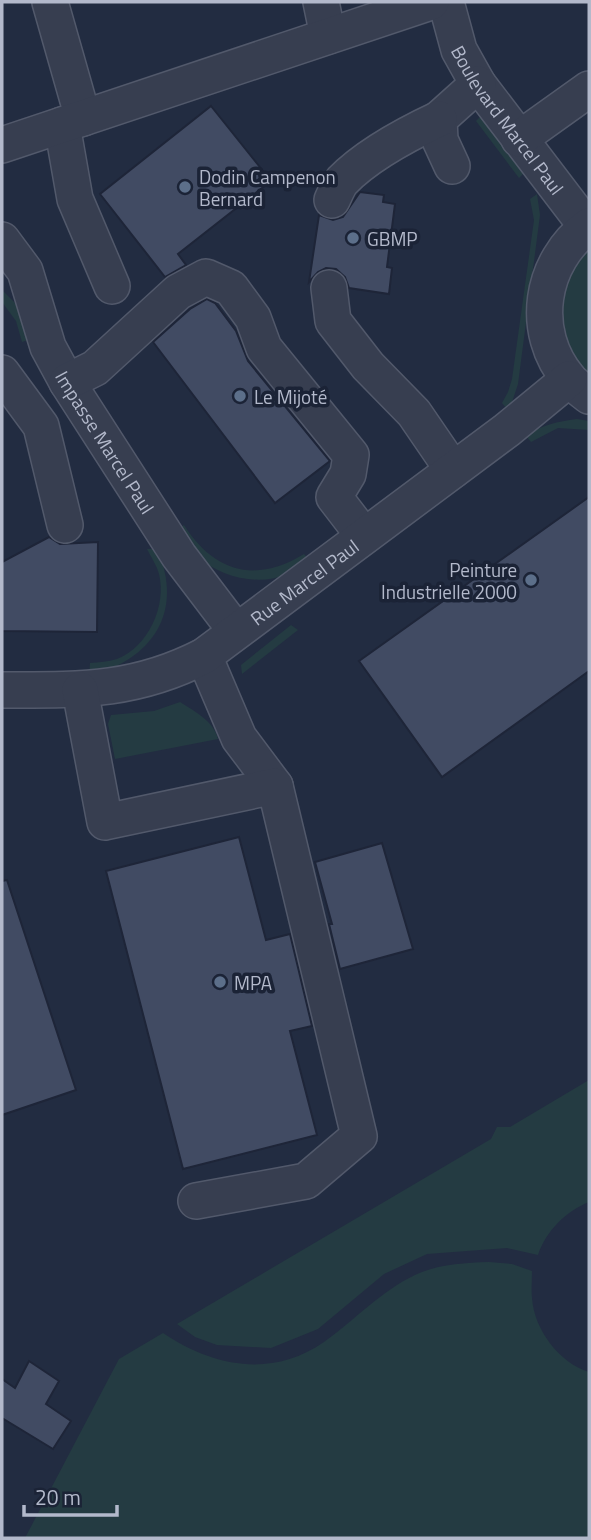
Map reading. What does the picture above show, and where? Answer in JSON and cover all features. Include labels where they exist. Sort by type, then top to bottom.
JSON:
[{"type":"street","points":[[50,2],[73,121],[75,199],[112,286]]},
{"type":"street","points":[[321,2],[328,36]]},
{"type":"street","points":[[2,145],[431,2]]},
{"type":"street","name":"Boulevard Marcel Paul","points":[[446,2],[459,50],[478,84],[588,226]]},
{"type":"street","points":[[332,200],[341,182],[400,138],[439,119],[478,84]]},
{"type":"street","points":[[519,139],[589,89]]},
{"type":"street","points":[[439,119],[440,140],[452,166]]},
{"type":"street","points":[[579,388],[551,349],[544,316],[547,282],[563,251],[588,226]]},
{"type":"street","name":"Impasse Marcel Paul","points":[[2,240],[25,271],[48,347],[66,383],[179,556],[236,631]]},
{"type":"street","points":[[66,383],[95,368],[178,292],[206,276],[231,288],[253,318],[264,348],[351,455],[348,474],[334,497],[364,536]]},
{"type":"street","points":[[329,288],[333,321],[368,366],[414,413],[453,470]]},
{"type":"street","points":[[2,373],[41,426],[65,525]]},
{"type":"street","name":"Rue Marcel Paul","points":[[2,690],[80,690],[141,682],[179,669],[204,656],[507,430],[579,388]]},
{"type":"street","points":[[196,1201],[306,1181],[359,1136],[275,786],[239,738],[204,656]]},
{"type":"street","points":[[80,690],[105,822],[275,786]]},
{"type":"shaded area","points":[[482,115],[524,173],[519,178],[476,121]]},
{"type":"shaded area","points":[[537,194],[540,215],[518,384],[507,409],[502,403],[512,379],[534,220],[530,199]]},
{"type":"shaded area","points":[[589,242],[589,376],[570,353],[561,326],[560,312],[564,284],[570,269]]},
{"type":"shaded area","points":[[2,290],[18,306],[31,339],[22,342],[16,321],[2,302]]},
{"type":"shaded area","points":[[577,419],[589,421],[589,430],[558,428],[531,442],[526,436],[544,426]]},
{"type":"shaded area","points":[[184,525],[209,554],[222,563],[237,568],[269,569],[304,554],[310,561],[286,575],[263,580],[227,574],[194,553],[176,530]]},
{"type":"shaded area","points":[[147,549],[157,549],[165,572],[167,593],[164,613],[157,630],[146,645],[130,658],[111,669],[89,676],[90,663],[114,660],[128,653],[138,645],[153,624],[161,586],[158,571]]},
{"type":"shaded area","points":[[291,625],[298,630],[242,674],[241,665]]},
{"type":"shaded area","points":[[180,702],[208,722],[218,739],[115,759],[108,724],[111,715],[154,711]]},
{"type":"shaded area","points":[[589,1080],[589,1202],[558,1223],[546,1238],[538,1255],[507,1248],[427,1254],[384,1274],[318,1329],[271,1348],[217,1345],[195,1337],[177,1324],[491,1139],[497,1127],[510,1127]]},
{"type":"shaded area","points":[[489,1262],[512,1264],[532,1271],[534,1310],[543,1333],[558,1353],[578,1368],[589,1372],[589,1538],[25,1538],[119,1359],[163,1333],[201,1354],[222,1360],[242,1364],[283,1361],[304,1354],[324,1342],[379,1297],[415,1275],[442,1266]]},
{"type":"building","name":"Dodin Campenon Bernard","points":[[211,106],[271,181],[178,254],[186,265],[165,277],[100,194]]},
{"type":"building","name":"GBMP","points":[[360,192],[384,195],[383,202],[395,204],[387,267],[392,268],[389,294],[349,288],[345,277],[336,269],[326,268],[309,282],[319,215],[333,220],[343,217]]},
{"type":"building","name":"Le Mijoté","points":[[207,299],[215,303],[236,331],[248,361],[330,461],[275,503],[153,342],[190,309]]},
{"type":"building","name":"Peinture Industrielle 2000","points":[[589,497],[589,671],[442,777],[359,661]]},
{"type":"building","points":[[49,537],[60,544],[98,542],[97,632],[2,631],[2,562]]},
{"type":"building","name":"MPA","points":[[239,837],[266,940],[290,934],[312,1026],[290,1031],[317,1135],[183,1169],[106,871]]},
{"type":"building","points":[[382,843],[413,949],[340,969],[329,924],[332,924],[315,862]]},
{"type":"building","points":[[7,880],[76,1090],[2,1115],[2,881]]},
{"type":"building","points":[[29,1361],[59,1381],[46,1404],[71,1421],[53,1449],[2,1418],[2,1379],[15,1388]]},
{"type":"place","name":"Dodin Campenon Bernard","points":[[185,187]]},
{"type":"place","name":"GBMP","points":[[353,238]]},
{"type":"place","name":"Le Mijoté","points":[[240,396]]},
{"type":"place","name":"Peinture Industrielle 2000","points":[[531,580]]},
{"type":"place","name":"MPA","points":[[220,982]]}]
